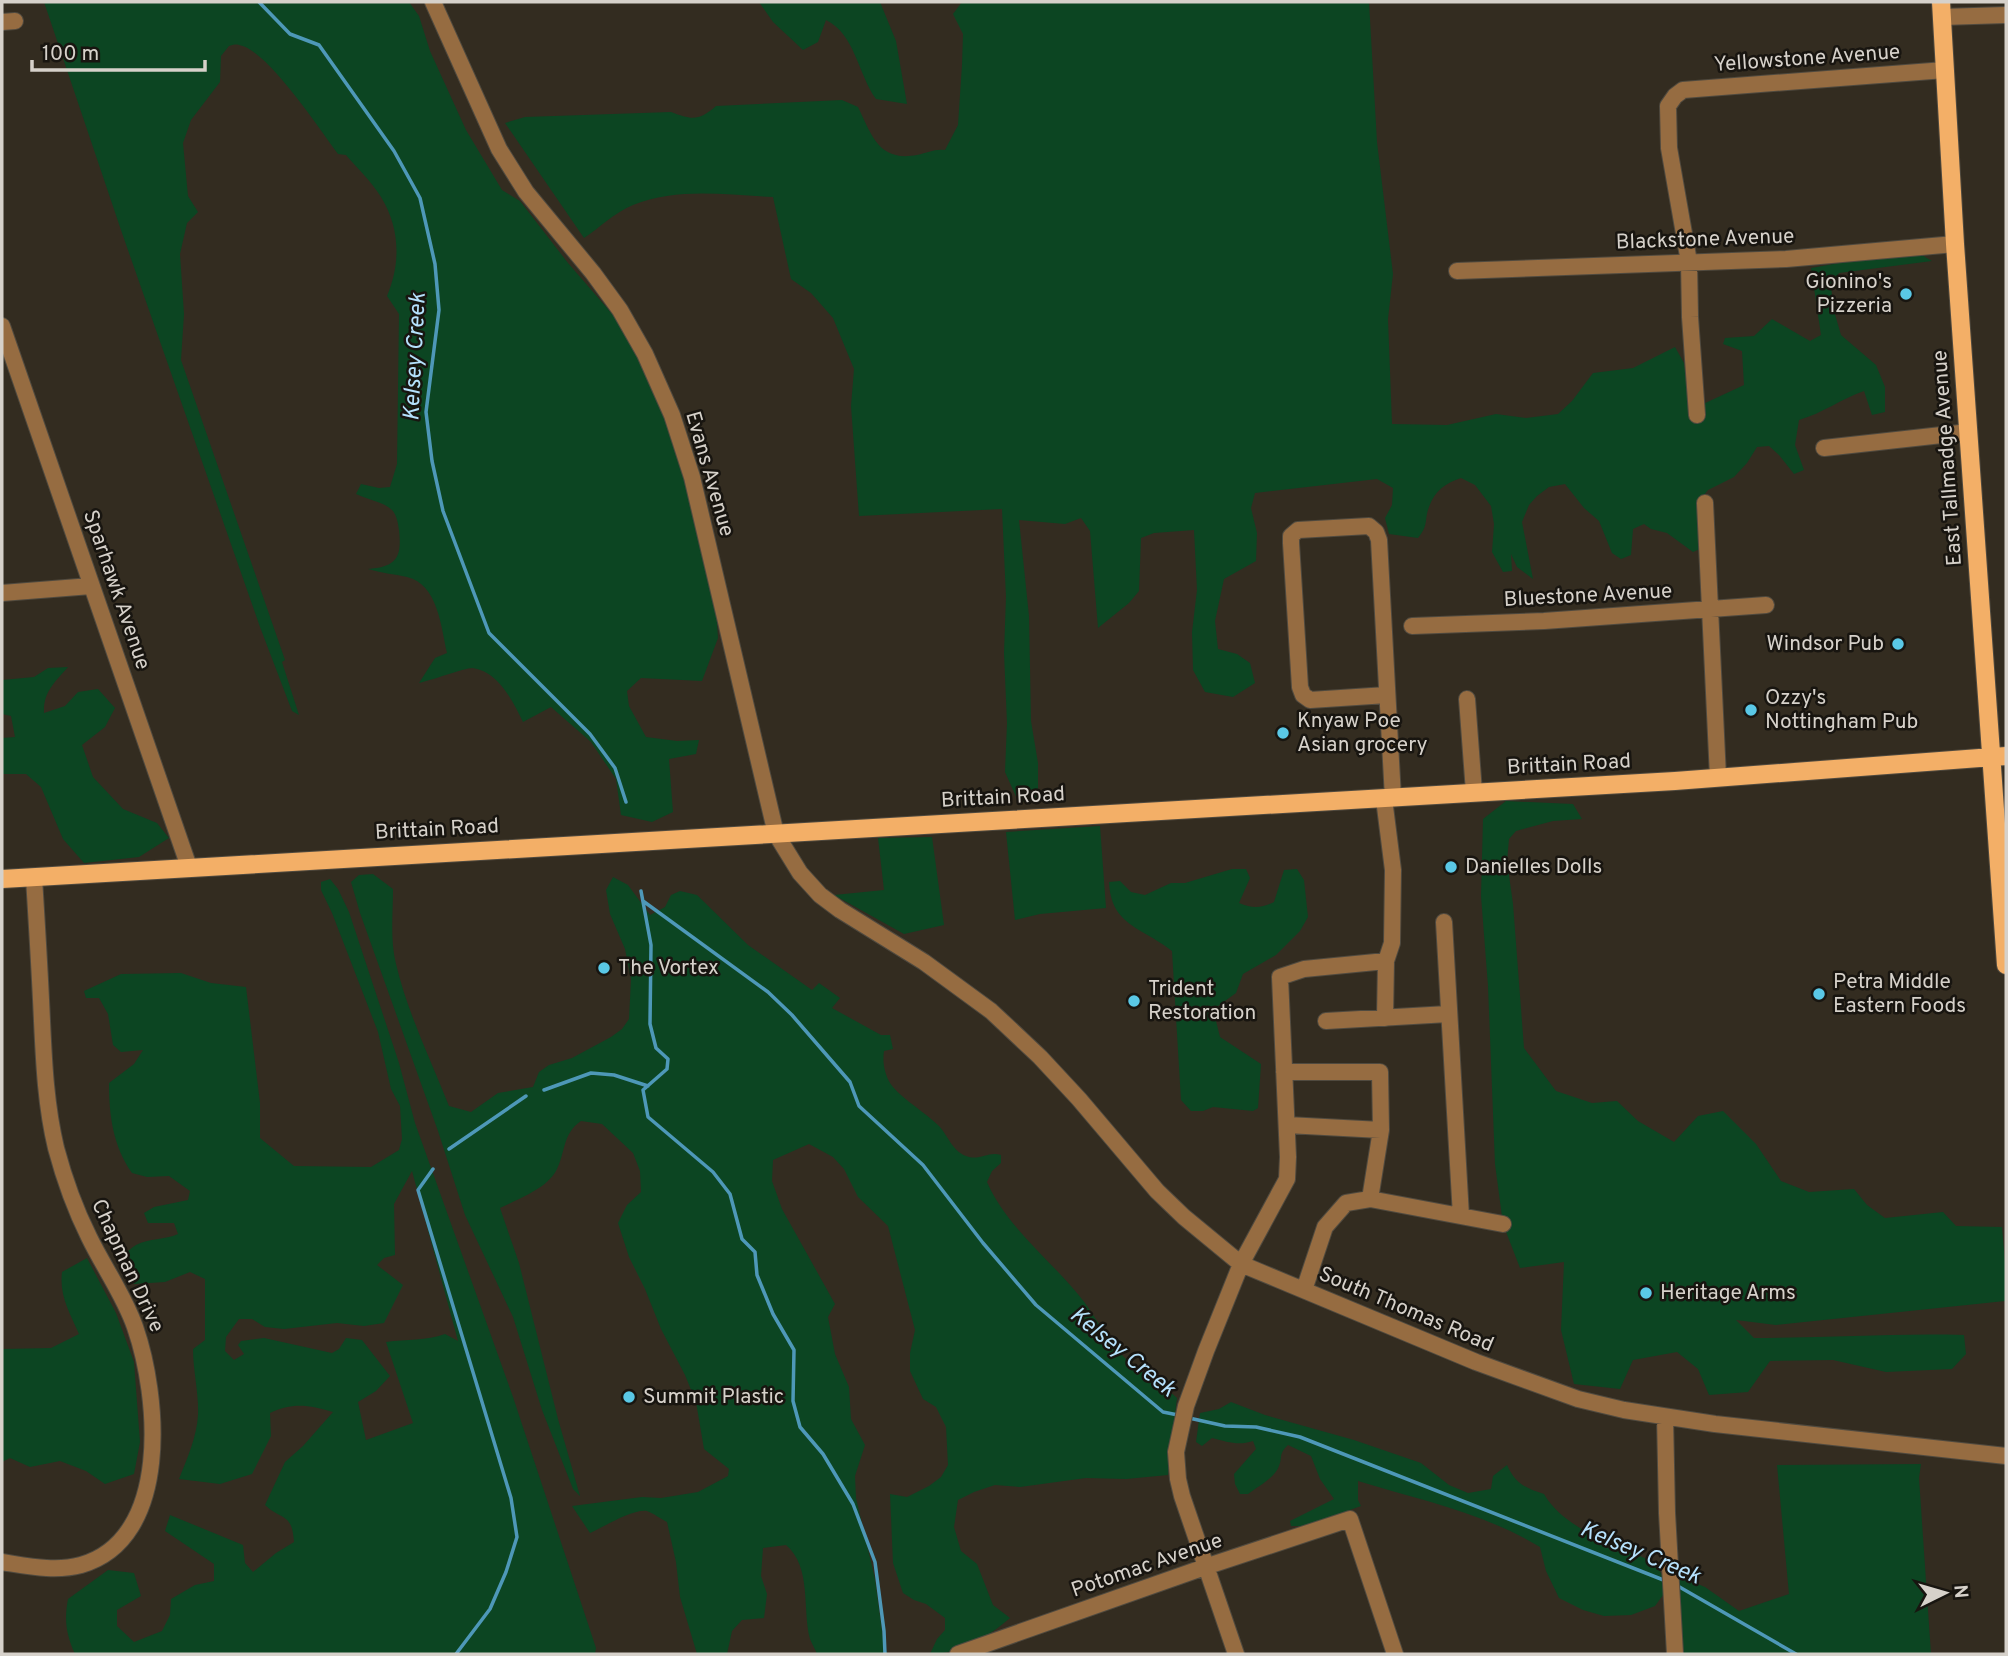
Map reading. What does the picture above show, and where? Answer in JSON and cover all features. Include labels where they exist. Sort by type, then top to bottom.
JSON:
[{"type":"main road","name":"East Tallmadge Avenue","points":[[1942,9],[1969,432],[1999,756],[2006,965]]},
{"type":"main road","name":"Brittain Road","points":[[2,879],[1389,798],[1999,756]]},
{"type":"street","name":"Evans Avenue","points":[[433,2],[499,149],[526,192],[620,310],[645,354],[672,415],[692,477],[776,834],[800,873],[820,895],[839,910],[910,953]]},
{"type":"street","points":[[1942,9],[2006,15]]},
{"type":"street","name":"Yellowstone Avenue","points":[[1689,262],[1669,148],[1668,106],[1683,90],[1945,70]]},
{"type":"street","name":"Blackstone Avenue","points":[[1457,271],[1786,259],[1955,244]]},
{"type":"street","points":[[1689,262],[1690,317],[1698,415]]},
{"type":"street","name":"Sparhawk Avenue","points":[[2,327],[189,867]]},
{"type":"street","points":[[1824,448],[1969,432]]},
{"type":"street","points":[[1705,503],[1718,777]]},
{"type":"street","points":[[1385,1018],[1387,961],[1392,943],[1393,870],[1387,695],[1379,540],[1376,532],[1369,526],[1298,530],[1291,536],[1291,543],[1300,687],[1303,695],[1310,700],[1387,695]]},
{"type":"street","points":[[2,593],[92,586]]},
{"type":"street","name":"Bluestone Avenue","points":[[1412,626],[1544,621],[1766,605]]},
{"type":"street","points":[[1467,699],[1474,792]]},
{"type":"street","name":"Chapman Drive","points":[[2,1562],[65,1568],[100,1557],[121,1540],[139,1512],[148,1485],[151,1448],[149,1385],[140,1341],[127,1306],[90,1239],[76,1207],[56,1145],[45,1074],[34,878]]},
{"type":"street","points":[[1444,922],[1461,1216]]},
{"type":"street","name":"South Thomas Road","points":[[910,953],[972,996],[1030,1048],[1079,1099],[1157,1191],[1241,1264],[1532,1384],[1601,1404],[1665,1417],[2006,1456]]},
{"type":"street","points":[[1236,1654],[1178,1479],[1176,1452],[1180,1433],[1186,1406],[1241,1264],[1286,1179],[1287,1125],[1280,977],[1304,969],[1387,961]]},
{"type":"street","points":[[1326,1021],[1448,1014]]},
{"type":"street","points":[[1284,1072],[1380,1072],[1381,1130],[1370,1199]]},
{"type":"street","points":[[1287,1125],[1381,1130]]},
{"type":"street","points":[[1304,1290],[1325,1227],[1346,1203],[1370,1199],[1503,1224]]},
{"type":"street","points":[[1665,1417],[1669,1569],[1675,1654]]},
{"type":"street","name":"Potomac Avenue","points":[[958,1654],[1350,1519],[1395,1654]]},
{"type":"green space","points":[[44,2],[409,2],[419,16],[430,51],[466,130],[502,190],[520,201],[628,336],[663,409],[689,486],[716,609],[718,638],[702,681],[641,678],[627,691],[629,706],[646,737],[677,741],[699,740],[696,754],[669,759],[673,812],[652,822],[621,815],[616,779],[591,742],[551,707],[523,722],[504,688],[481,670],[472,668],[419,683],[435,658],[447,653],[440,619],[432,597],[417,581],[368,569],[386,566],[396,559],[400,547],[399,530],[396,517],[389,507],[356,494],[361,484],[379,488],[390,487],[397,464],[399,314],[387,296],[396,258],[392,221],[373,186],[346,155],[338,154],[278,75],[251,50],[235,45],[229,46],[221,56],[220,82],[191,120],[183,143],[188,196],[198,212],[187,223],[180,254],[184,314],[181,360],[285,660],[282,662],[299,715],[292,711],[122,233]]},
{"type":"green space","points":[[759,2],[880,2],[896,41],[907,104],[876,99],[850,45],[836,26],[826,20],[818,42],[803,50],[773,22]]},
{"type":"green space","points":[[962,2],[1369,2],[1377,142],[1393,274],[1388,319],[1392,424],[1447,425],[1496,414],[1526,418],[1558,414],[1572,401],[1593,373],[1633,368],[1675,347],[1684,363],[1690,407],[1701,405],[1744,385],[1742,351],[1723,344],[1725,338],[1754,336],[1772,319],[1810,341],[1821,335],[1811,268],[1913,250],[1932,261],[1839,273],[1831,287],[1841,335],[1876,365],[1885,387],[1885,412],[1872,415],[1864,391],[1799,420],[1795,445],[1804,470],[1794,474],[1769,446],[1757,447],[1734,477],[1708,490],[1700,500],[1702,548],[1693,552],[1667,533],[1651,529],[1644,524],[1633,529],[1631,555],[1621,559],[1612,553],[1599,521],[1584,508],[1565,484],[1549,487],[1529,505],[1522,522],[1533,579],[1517,567],[1511,554],[1512,571],[1503,572],[1492,552],[1494,524],[1491,506],[1475,485],[1461,478],[1446,485],[1434,496],[1424,530],[1418,538],[1389,534],[1385,518],[1392,505],[1393,488],[1377,479],[1255,493],[1251,508],[1257,533],[1256,561],[1224,579],[1215,621],[1218,649],[1237,654],[1250,663],[1255,683],[1233,697],[1205,692],[1193,670],[1192,632],[1197,590],[1194,530],[1154,533],[1141,538],[1139,591],[1129,603],[1098,628],[1090,531],[1081,518],[1065,524],[1019,520],[1029,616],[1031,721],[1038,763],[1038,802],[1018,801],[1005,772],[1006,597],[1002,509],[859,516],[851,406],[854,369],[833,318],[811,293],[791,279],[773,197],[702,193],[650,199],[619,212],[584,238],[505,123],[525,117],[671,112],[695,118],[716,106],[842,100],[858,107],[873,137],[885,151],[904,156],[945,150],[958,125],[963,34],[953,14]]},
{"type":"green space","points":[[68,667],[48,693],[44,713],[65,706],[78,692],[98,689],[115,708],[105,727],[82,745],[93,777],[123,809],[157,823],[169,838],[139,857],[84,863],[63,839],[41,787],[26,774],[2,774],[2,738],[15,737],[11,716],[2,714],[2,680],[34,677],[48,668]]},
{"type":"green space","points":[[1506,801],[1573,804],[1582,819],[1553,821],[1516,831],[1509,839],[1507,861],[1524,1048],[1556,1091],[1592,1103],[1617,1101],[1638,1121],[1674,1142],[1698,1116],[1723,1111],[1756,1144],[1781,1181],[1809,1192],[1854,1189],[1867,1205],[1885,1218],[1943,1212],[1956,1226],[2002,1227],[2005,1301],[1776,1325],[1736,1320],[1754,1338],[1964,1335],[1966,1354],[1952,1369],[1886,1372],[1833,1360],[1770,1361],[1748,1392],[1709,1395],[1698,1369],[1677,1352],[1633,1360],[1620,1389],[1574,1384],[1561,1330],[1564,1262],[1520,1268],[1503,1224],[1495,1164],[1488,986],[1481,896],[1483,819]]},
{"type":"green space","points":[[1100,826],[1106,908],[1040,914],[1015,920],[1006,832]]},
{"type":"green space","points":[[932,837],[944,925],[904,934],[834,895],[884,890],[878,838]]},
{"type":"green space","points":[[1232,869],[1246,869],[1250,878],[1239,903],[1257,907],[1274,902],[1284,870],[1297,869],[1304,880],[1308,917],[1300,931],[1276,955],[1243,974],[1236,993],[1218,1006],[1216,1021],[1220,1037],[1261,1064],[1258,1108],[1253,1111],[1213,1107],[1203,1111],[1191,1111],[1181,1100],[1172,951],[1122,917],[1115,908],[1109,882],[1120,881],[1131,892],[1145,895],[1171,883],[1185,883]]},
{"type":"green space","points":[[373,874],[393,889],[392,936],[396,964],[413,1018],[449,1106],[471,1112],[498,1093],[533,1087],[539,1072],[549,1065],[572,1058],[622,1029],[629,1019],[631,979],[625,949],[610,914],[606,890],[613,877],[628,885],[650,915],[665,907],[671,895],[680,891],[697,895],[748,945],[812,990],[819,983],[840,998],[832,1008],[881,1035],[890,1035],[893,1049],[884,1051],[883,1060],[893,1087],[939,1126],[955,1148],[964,1155],[973,1158],[1001,1155],[1001,1163],[992,1171],[987,1182],[1007,1215],[1073,1288],[1120,1353],[1177,1398],[1168,1475],[1126,1479],[1086,1478],[1020,1487],[995,1485],[958,1500],[954,1527],[961,1551],[977,1564],[993,1605],[1010,1618],[992,1632],[963,1648],[930,1654],[945,1630],[945,1618],[926,1604],[903,1593],[893,1563],[890,1494],[907,1497],[941,1477],[948,1465],[946,1427],[936,1407],[923,1399],[910,1371],[910,1353],[915,1330],[888,1226],[858,1197],[844,1169],[833,1157],[809,1144],[773,1160],[772,1181],[782,1209],[835,1304],[828,1317],[835,1354],[849,1387],[851,1419],[865,1445],[855,1476],[856,1498],[875,1579],[884,1646],[888,1654],[817,1654],[810,1639],[800,1565],[786,1545],[763,1548],[761,1576],[767,1594],[764,1618],[742,1620],[732,1631],[727,1654],[697,1654],[680,1597],[667,1522],[647,1511],[641,1511],[590,1533],[572,1506],[698,1492],[728,1476],[729,1469],[704,1449],[696,1402],[629,1257],[618,1223],[627,1205],[641,1192],[640,1171],[633,1153],[602,1124],[581,1121],[570,1132],[556,1171],[546,1183],[500,1208],[519,1263],[580,1496],[573,1489],[542,1410],[513,1317],[465,1215],[360,913],[351,882],[359,875]]},
{"type":"green space","points":[[330,879],[349,912],[399,1063],[415,1123],[513,1397],[596,1648],[595,1654],[75,1654],[72,1647],[66,1620],[68,1599],[108,1570],[134,1573],[141,1596],[117,1610],[117,1626],[134,1642],[162,1631],[170,1615],[171,1599],[195,1585],[214,1581],[214,1564],[165,1531],[170,1515],[243,1545],[245,1563],[253,1572],[294,1542],[288,1521],[265,1505],[285,1462],[333,1412],[301,1406],[286,1407],[270,1413],[271,1436],[252,1474],[220,1484],[179,1479],[197,1423],[198,1399],[193,1349],[205,1340],[205,1279],[190,1272],[165,1282],[134,1284],[126,1273],[122,1256],[141,1243],[178,1234],[174,1223],[148,1223],[144,1213],[154,1207],[188,1200],[190,1191],[169,1176],[147,1177],[132,1173],[120,1152],[113,1130],[109,1083],[134,1064],[143,1050],[121,1052],[113,1045],[108,1014],[99,998],[86,998],[84,991],[121,974],[181,973],[211,983],[246,987],[260,1103],[260,1138],[294,1166],[371,1167],[399,1150],[402,1139],[400,1106],[391,1089],[378,1032],[321,890],[321,882]],"holes":[[[412,1171],[458,1341],[445,1334],[424,1339],[386,1342],[413,1423],[366,1440],[358,1402],[376,1391],[390,1376],[362,1340],[346,1338],[339,1349],[332,1353],[264,1338],[241,1341],[238,1345],[244,1354],[234,1360],[225,1351],[226,1337],[239,1319],[252,1319],[265,1327],[284,1329],[337,1323],[364,1326],[384,1323],[403,1285],[377,1265],[384,1258],[395,1255],[394,1204]]]},
{"type":"green space","points":[[87,1258],[116,1313],[134,1362],[140,1442],[134,1474],[105,1484],[86,1471],[60,1461],[30,1467],[10,1458],[2,1462],[2,1349],[51,1348],[79,1334],[64,1297],[61,1281],[62,1272]]},
{"type":"green space","points":[[1231,1402],[1421,1463],[1449,1485],[1468,1493],[1491,1489],[1493,1476],[1507,1465],[1517,1481],[1544,1494],[1570,1521],[1656,1566],[1666,1591],[1655,1606],[1631,1615],[1604,1616],[1583,1610],[1559,1598],[1546,1571],[1540,1547],[1474,1516],[1358,1481],[1358,1500],[1361,1506],[1305,1526],[1291,1526],[1290,1521],[1334,1499],[1320,1479],[1311,1456],[1288,1445],[1274,1474],[1248,1494],[1240,1494],[1234,1474],[1256,1449],[1253,1441],[1238,1443],[1212,1438],[1202,1446],[1196,1442],[1200,1413],[1219,1409]]},
{"type":"green space","points":[[1921,1464],[1919,1478],[1931,1654],[1683,1654],[1678,1576],[1705,1587],[1739,1611],[1789,1594],[1777,1465]]},
{"type":"waterway","name":"Kelsey Creek","points":[[259,2],[290,34],[319,45],[394,151],[420,198],[435,264],[439,310],[426,412],[432,461],[443,511],[489,633],[590,734],[615,768],[626,802]]},
{"type":"waterway","points":[[641,891],[651,945],[650,1024],[656,1048],[668,1059],[667,1069],[643,1090],[648,1117],[713,1172],[730,1194],[742,1239],[755,1252],[757,1275],[773,1314],[794,1350],[793,1401],[800,1427],[823,1454],[853,1504],[875,1562],[885,1654]]},
{"type":"waterway","name":"Kelsey Creek","points":[[643,901],[768,992],[792,1015],[850,1082],[859,1106],[923,1165],[983,1243],[1036,1305],[1163,1412],[1178,1415]]},
{"type":"waterway","points":[[544,1090],[591,1073],[614,1075],[648,1086]]},
{"type":"waterway","points":[[449,1149],[526,1096]]},
{"type":"waterway","points":[[433,1169],[418,1190],[511,1498],[517,1537],[490,1609],[456,1654]]},
{"type":"waterway","name":"Kelsey Creek","points":[[1189,1418],[1225,1426],[1256,1427],[1300,1437],[1666,1581]]},
{"type":"waterway","name":"Kelsey Creek","points":[[1676,1585],[1796,1654]]},
{"type":"place","name":"Gionino's Pizzeria","points":[[1906,294]]},
{"type":"place","name":"Windsor Pub","points":[[1898,644]]},
{"type":"place","name":"Ozzy's Nottingham Pub","points":[[1751,710]]},
{"type":"place","name":"Knyaw Poe Asian grocery","points":[[1283,733]]},
{"type":"place","name":"Danielles Dolls","points":[[1451,867]]},
{"type":"place","name":"The Vortex","points":[[604,968]]},
{"type":"place","name":"Petra Middle Eastern Foods","points":[[1819,994]]},
{"type":"place","name":"Trident Restoration","points":[[1134,1001]]},
{"type":"place","name":"Heritage Arms","points":[[1646,1293]]},
{"type":"place","name":"Summit Plastic","points":[[629,1397]]}]
